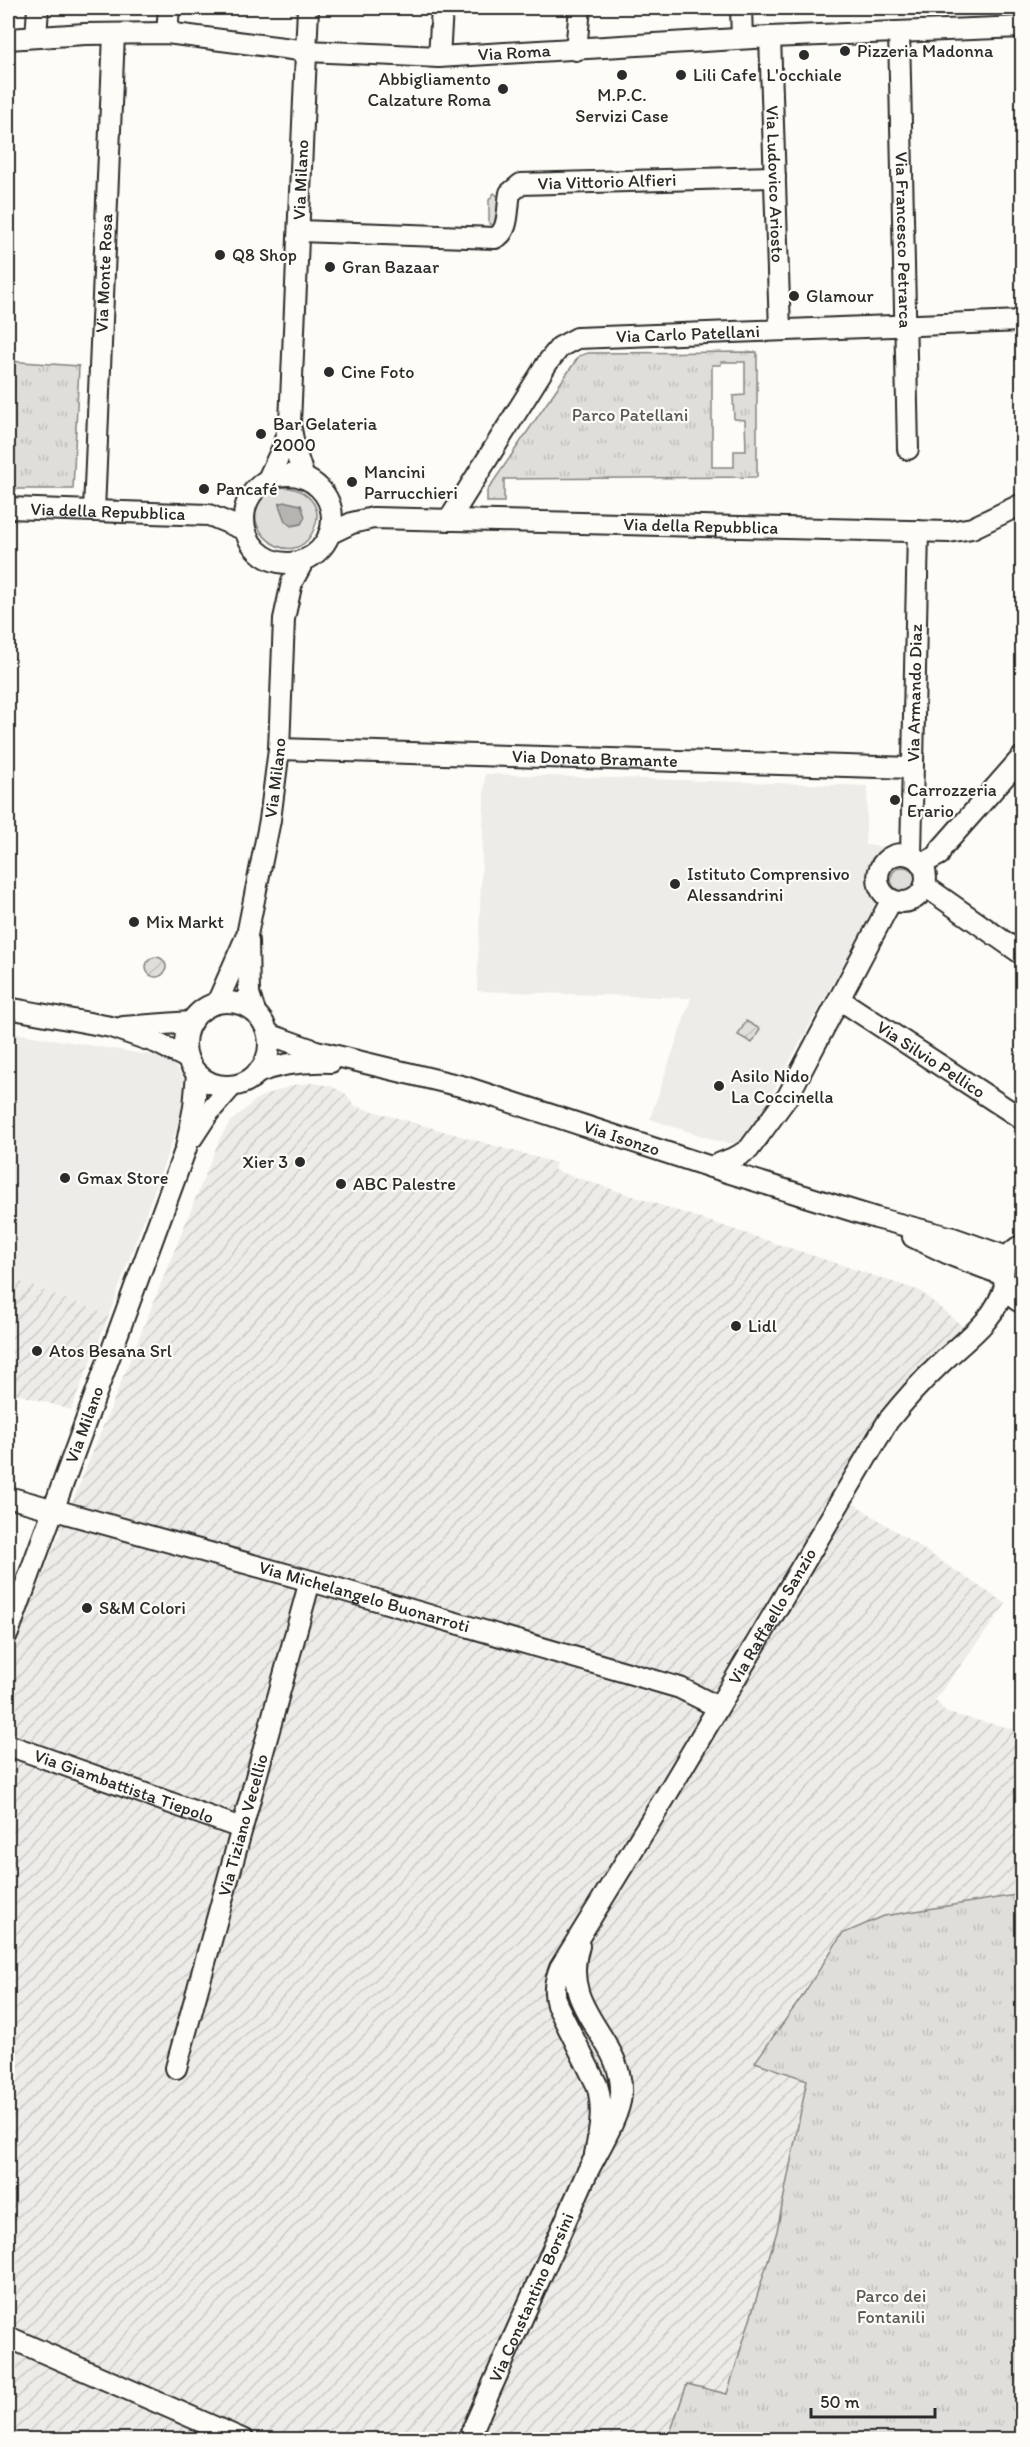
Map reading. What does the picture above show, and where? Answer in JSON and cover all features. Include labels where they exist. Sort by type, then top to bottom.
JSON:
[{"type":"street","points":[[36,37],[38,8]]},
{"type":"street","points":[[167,33],[169,8]]},
{"type":"street","name":"Via Milano","points":[[304,478],[295,450],[290,423],[308,8]]},
{"type":"street","points":[[439,57],[442,8]]},
{"type":"street","points":[[576,50],[580,8]]},
{"type":"street","points":[[741,8],[742,38]]},
{"type":"street","name":"Via Roma","points":[[8,39],[167,33],[307,51],[439,57],[742,38],[1023,27]]},
{"type":"street","name":"Via Francesco Petrarca","points":[[899,32],[908,449]]},
{"type":"street","name":"Via Monte Rosa","points":[[94,511],[114,34]]},
{"type":"street","name":"Via Ludovico Ariosto","points":[[770,37],[780,330]]},
{"type":"street","name":"Via Vittorio Alfieri","points":[[299,231],[495,238],[501,235],[505,228],[510,193],[521,184],[775,177]]},
{"type":"street","name":"Via Carlo Patellani","points":[[449,520],[548,362],[560,347],[577,338],[606,335],[1023,321]]},
{"type":"street","name":"Via Milano","points":[[267,481],[282,449],[290,423]]},
{"type":"street","points":[[285,475],[304,478],[314,483],[328,500],[332,517],[329,534],[319,550],[304,560],[286,563],[268,558],[250,542],[245,530],[244,520],[248,501],[253,493],[267,481],[285,475]]},
{"type":"street","name":"Via della Repubblica","points":[[328,500],[354,513],[373,518],[949,532],[972,528],[1023,504]]},
{"type":"street","name":"Via della Repubblica","points":[[209,515],[248,501]]},
{"type":"street","name":"Via della Repubblica","points":[[8,508],[209,515],[245,530]]},
{"type":"street","name":"Via della Repubblica","points":[[329,534],[352,523],[373,518]]},
{"type":"street","name":"Via Armando Diaz","points":[[916,859],[912,768],[918,531]]},
{"type":"street","name":"Via Milano","points":[[268,558],[278,576],[284,620]]},
{"type":"street","name":"Via Milano","points":[[217,1003],[247,935],[270,820],[279,749],[284,620],[292,582],[304,560]]},
{"type":"street","name":"Via Donato Bramante","points":[[279,749],[912,768]]},
{"type":"street","points":[[916,859],[926,879],[925,886],[919,895],[910,901],[901,903],[891,901],[882,893],[877,884],[877,873],[882,863],[890,856],[900,853],[916,859],[939,855],[941,849],[1023,757]]},
{"type":"street","points":[[925,886],[1023,954]]},
{"type":"street","points":[[711,1167],[738,1156],[757,1140],[788,1096],[891,901]]},
{"type":"street","name":"Via Milano","points":[[247,935],[249,994],[255,1012]]},
{"type":"street","name":"Via Silvio Pellico","points":[[839,999],[1023,1119]]},
{"type":"street","points":[[8,1008],[111,1027],[157,1043],[214,1084],[232,1086],[246,1082],[257,1073],[267,1055],[268,1034],[255,1012],[237,1003],[217,1003],[202,1010],[191,1022],[186,1034],[185,1046],[192,1066]]},
{"type":"street","points":[[111,1027],[191,1022]]},
{"type":"street","name":"Via Isonzo","points":[[268,1034],[316,1051],[465,1087],[876,1218],[947,1254],[1010,1266]]},
{"type":"street","name":"Via Isonzo","points":[[257,1073],[273,1066],[308,1062],[365,1063]]},
{"type":"street","name":"Via Milano","points":[[8,1633],[186,1148],[194,1107],[192,1066]]},
{"type":"street","name":"Via Milano","points":[[186,1148],[209,1112],[232,1086]]},
{"type":"street","points":[[1010,1266],[1013,1297],[1023,1304]]},
{"type":"street","name":"Via Raffaello Sanzio","points":[[988,1322],[1001,1300],[1010,1266]]},
{"type":"street","name":"Via Raffaello Sanzio","points":[[584,1932],[888,1421],[924,1379],[988,1322],[1023,1304]]},
{"type":"street","name":"Via Michelangelo Buonarroti","points":[[8,1497],[680,1688],[718,1707]]},
{"type":"street","name":"Via Tiziano Vecellio","points":[[176,2068],[310,1581]]},
{"type":"street","name":"Via Giambattista Tiepolo","points":[[8,1745],[241,1828]]},
{"type":"street","name":"Via Constantino Borsini","points":[[468,2439],[595,2154],[619,2106],[620,2077],[610,2053],[575,1989],[574,1961],[584,1932]]},
{"type":"street","points":[[8,2337],[244,2439]]},
{"type":"shaded area","points":[[287,502],[301,505],[305,517],[301,524],[291,526],[285,521],[279,505]]},
{"type":"shaded area","name":"Istituto Comprensivo Alessandrini","points":[[485,774],[868,786],[865,845],[883,847],[873,859],[869,873],[870,888],[878,901],[747,1139],[738,1144],[720,1142],[650,1119],[691,998],[477,991]]},
{"type":"shaded area","points":[[8,1032],[156,1056],[173,1064],[183,1077],[187,1100],[109,1315],[8,1277]]},
{"type":"shaded area","points":[[312,1083],[331,1086],[346,1094],[355,1106],[556,1163],[554,1170],[920,1291],[967,1330],[838,1493],[1006,1604],[935,1700],[947,1713],[1022,1731],[1022,1897],[1016,1895],[884,1916],[842,1934],[755,2062],[807,2079],[777,2231],[727,2395],[687,2384],[668,2439],[8,2440],[8,1661],[220,1138],[230,1122],[258,1098],[293,1085]]},
{"type":"shaded area","points":[[8,1277],[109,1315],[71,1410],[8,1391]]},
{"type":"green space","points":[[494,193],[499,197],[497,225],[494,226],[489,223],[489,200]]},
{"type":"green space","name":"Parco Patellani","points":[[757,352],[757,477],[504,479],[504,502],[487,502],[487,491],[579,356],[588,353]],"holes":[[[721,362],[745,362],[745,395],[733,396],[734,419],[745,420],[746,451],[734,451],[734,467],[712,467],[712,365],[721,365]]]},
{"type":"green space","points":[[8,361],[79,366],[73,489],[8,489]]},
{"type":"green space","points":[[281,487],[304,494],[310,499],[317,512],[314,529],[303,544],[290,548],[277,546],[265,537],[257,525],[256,511],[263,498]]},
{"type":"green space","points":[[903,867],[912,870],[915,879],[912,888],[903,891],[894,888],[891,879],[894,870]]},
{"type":"green space","points":[[156,957],[163,960],[166,967],[163,974],[156,977],[149,974],[146,967],[149,960]]},
{"type":"green space","points":[[746,1021],[760,1029],[752,1043],[738,1035]]},
{"type":"green space","name":"Parco dei Fontanili","points":[[1016,1895],[1022,1897],[1022,2439],[668,2439],[687,2384],[727,2394],[777,2231],[807,2080],[755,2062],[801,1998],[842,1934],[884,1916]]},
{"type":"place","name":"Pizzeria Madonna","points":[[845,51]]},
{"type":"place","name":"L'occhiale","points":[[804,55]]},
{"type":"place","name":"M.P.C. Servizi Case","points":[[622,75]]},
{"type":"place","name":"Lili Cafe","points":[[681,75]]},
{"type":"place","name":"Abbigliamento Calzature Roma","points":[[503,89]]},
{"type":"place","name":"Q8 Shop","points":[[220,255]]},
{"type":"place","name":"Gran Bazaar","points":[[330,267]]},
{"type":"place","name":"Glamour","points":[[794,296]]},
{"type":"place","name":"Cine Foto","points":[[329,372]]},
{"type":"place","name":"Bar Gelateria 2000","points":[[261,434]]},
{"type":"place","name":"Mancini Parrucchieri","points":[[352,482]]},
{"type":"place","name":"Pancafé","points":[[204,489]]},
{"type":"place","name":"Carrozzeria Erario","points":[[895,800]]},
{"type":"place","name":"Istituto Comprensivo Alessandrini","points":[[675,884]]},
{"type":"place","name":"Mix Markt","points":[[134,922]]},
{"type":"place","name":"Asilo Nido La Coccinella","points":[[719,1086]]},
{"type":"place","name":"Xier 3","points":[[300,1162]]},
{"type":"place","name":"Gmax Store","points":[[65,1178]]},
{"type":"place","name":"ABC Palestre","points":[[341,1184]]},
{"type":"place","name":"Lidl","points":[[736,1326]]},
{"type":"place","name":"Atos Besana Srl","points":[[37,1351]]},
{"type":"place","name":"S&M Colori","points":[[87,1608]]}]
